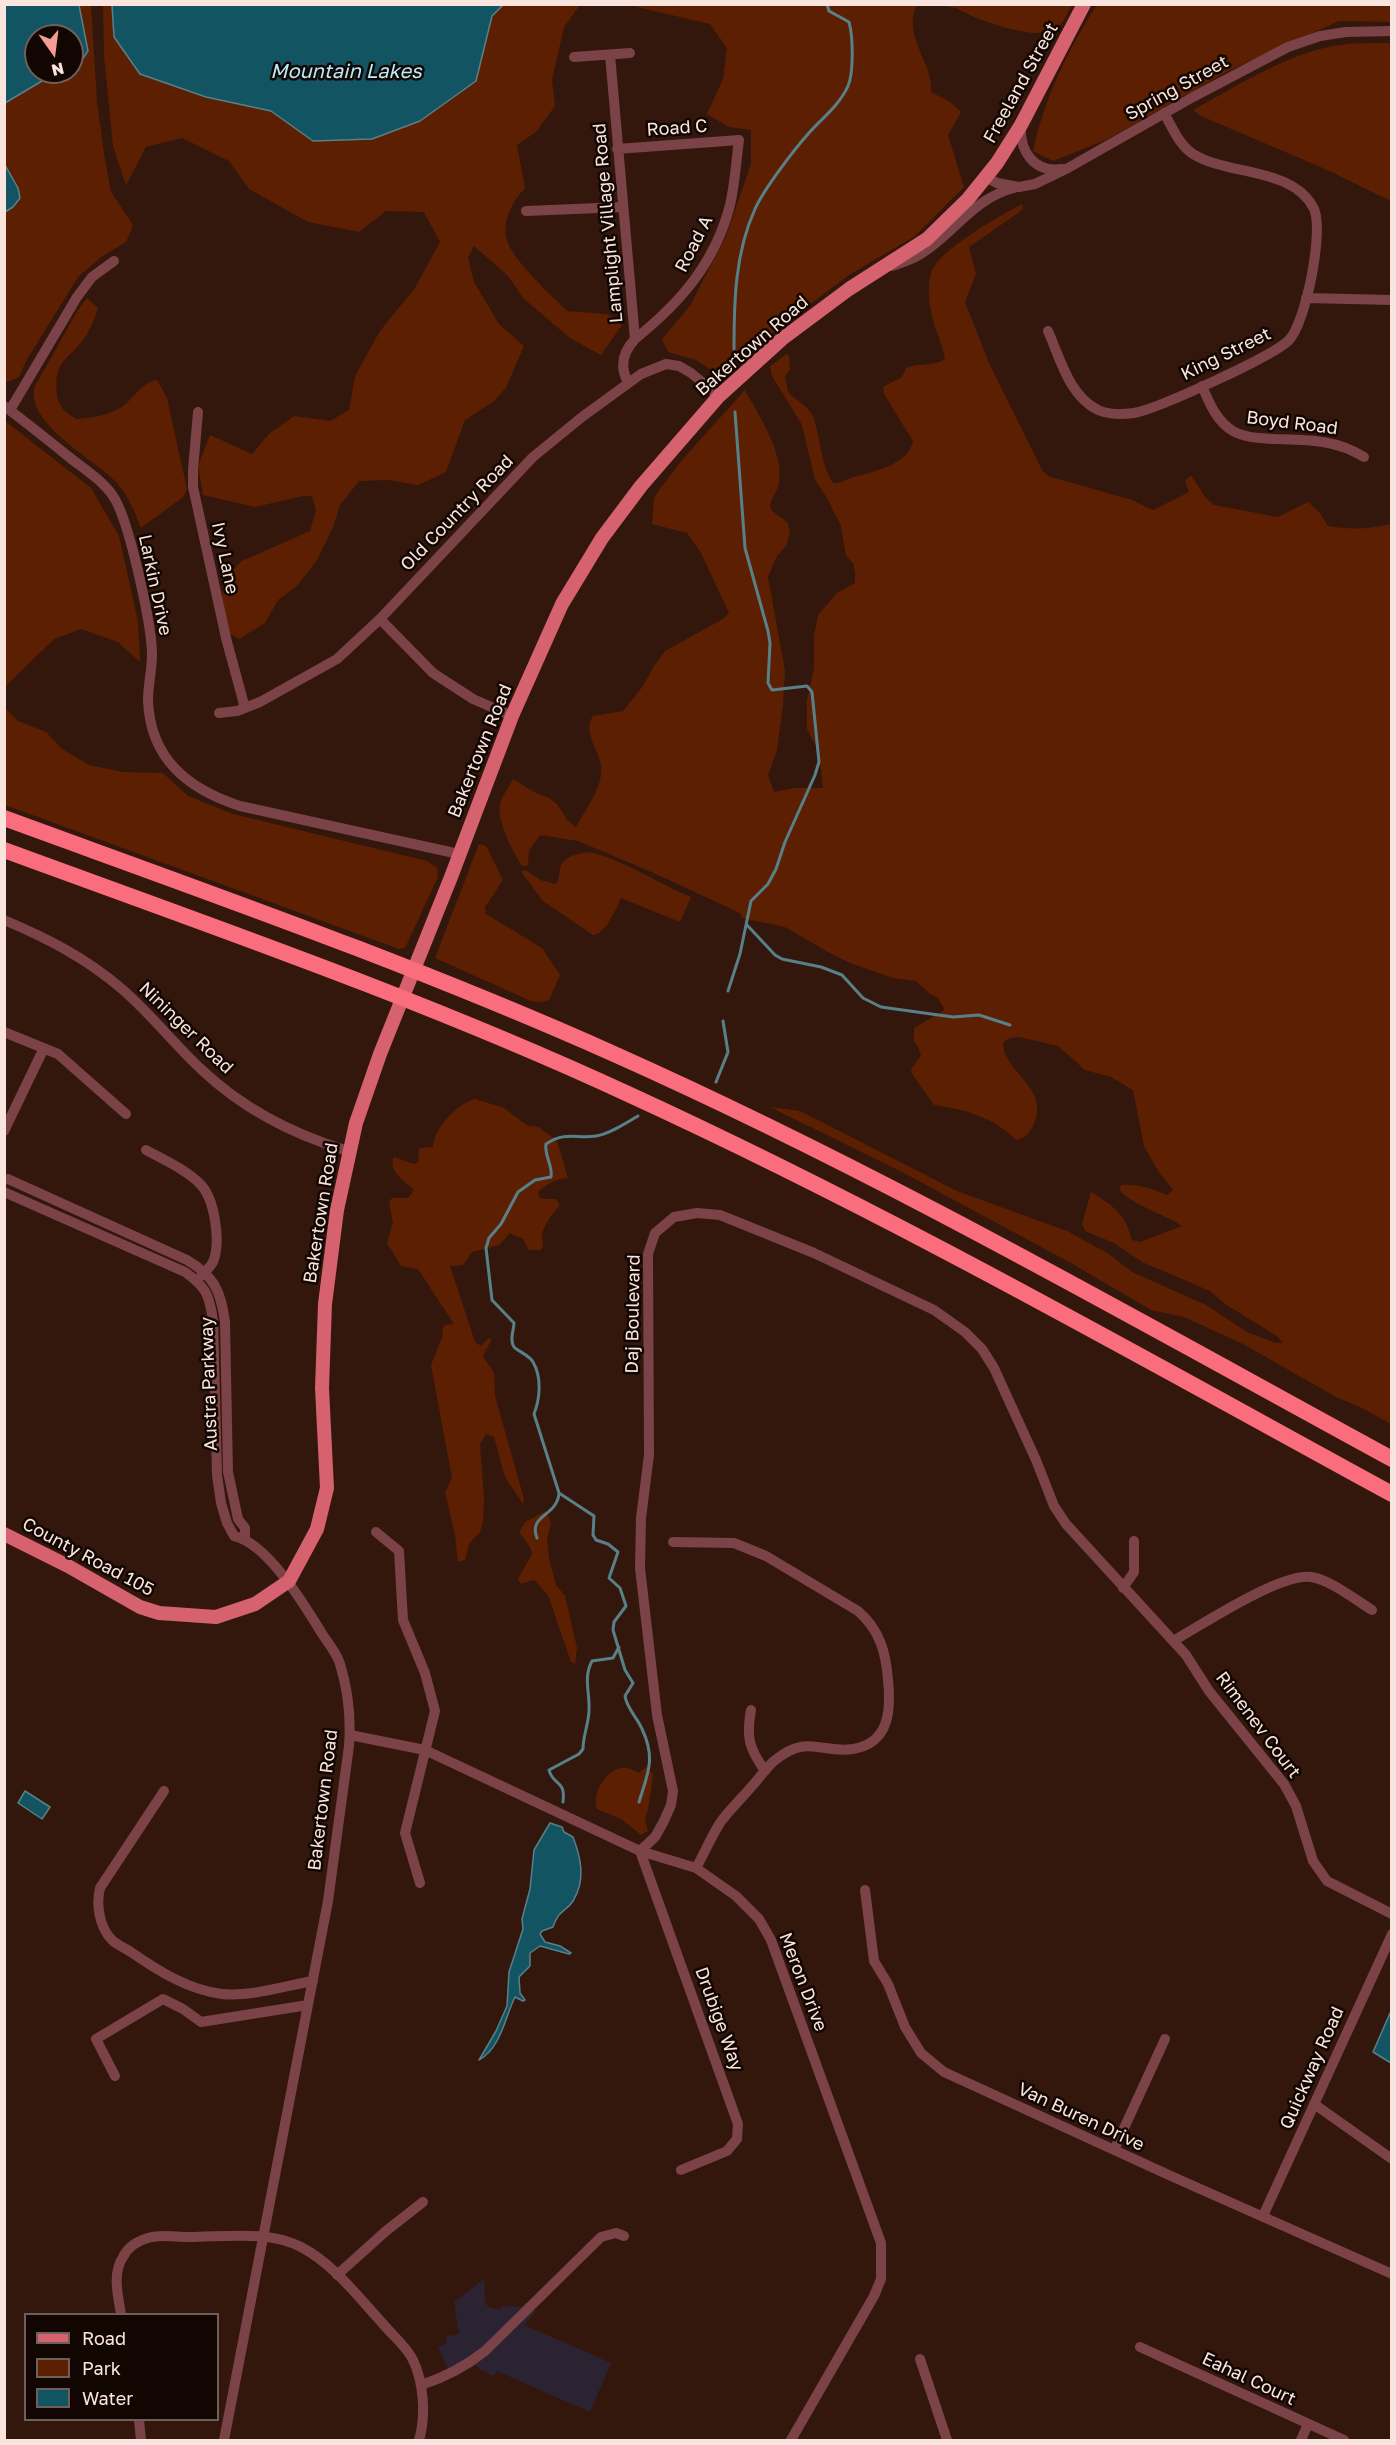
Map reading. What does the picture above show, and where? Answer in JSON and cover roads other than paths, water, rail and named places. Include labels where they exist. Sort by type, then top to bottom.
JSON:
[{"type":"highway","points":[[4,818],[423,973],[673,1081],[809,1146],[922,1204],[1392,1459]]},
{"type":"highway","points":[[4,850],[431,1009],[595,1079],[720,1136],[910,1231],[1392,1494]]},
{"type":"main road","name":"Freeland Street","points":[[986,177],[1021,125],[1081,10]]},
{"type":"main road","name":"Bakertown Road","points":[[289,1581],[317,1529],[327,1488],[322,1388],[323,1328],[330,1257],[348,1151],[363,1099],[389,1030],[512,716],[562,604],[602,538],[648,476],[719,396],[782,339],[849,289],[938,230],[986,177]]},
{"type":"main road","name":"County Road 105","points":[[4,1534],[68,1566],[140,1607],[159,1613],[216,1617],[255,1604],[289,1581]]},
{"type":"street","name":"Spring Street","points":[[883,268],[919,255],[975,206],[997,194],[1035,184],[1068,168],[1164,113],[1288,47],[1320,36],[1346,32],[1392,31]]},
{"type":"street","points":[[574,57],[630,53]]},
{"type":"street","name":"Lamplight Village Road","points":[[610,55],[635,339],[626,351],[622,363],[628,382]]},
{"type":"street","name":"King Street","points":[[1048,331],[1073,387],[1084,400],[1106,413],[1118,415],[1143,411],[1202,386],[1274,351],[1289,340],[1298,327],[1306,298],[1318,232],[1316,215],[1309,201],[1299,190],[1283,182],[1211,161],[1192,153],[1182,143],[1164,113]]},
{"type":"street","points":[[1021,125],[1020,135],[1024,150],[1033,162],[1047,170],[1068,168]]},
{"type":"street","name":"Road C","points":[[618,149],[739,140]]},
{"type":"street","name":"Road A","points":[[635,339],[678,302],[709,256],[730,204],[739,140]]},
{"type":"street","points":[[986,177],[997,183],[1019,187]]},
{"type":"street","points":[[526,211],[622,207]]},
{"type":"street","points":[[7,408],[76,297],[92,277],[114,261]]},
{"type":"street","points":[[1306,298],[1392,300]]},
{"type":"street","name":"Old Country Road","points":[[219,713],[245,708],[337,659],[380,619],[533,457],[628,382],[654,367],[672,364],[691,372],[719,396]]},
{"type":"street","name":"Boyd Road","points":[[1202,386],[1214,412],[1226,425],[1239,434],[1262,438],[1330,442],[1344,446],[1364,457]]},
{"type":"street","name":"Larkin Drive","points":[[7,408],[100,482],[114,497],[125,519],[150,632],[152,655],[148,703],[154,731],[164,754],[178,772],[191,784],[211,796],[240,806],[459,854]]},
{"type":"street","name":"Ivy Lane","points":[[198,412],[192,470],[193,487],[231,661],[245,708]]},
{"type":"street","points":[[380,619],[433,673],[473,699],[512,716]]},
{"type":"street","name":"Nininger Road","points":[[4,920],[61,945],[105,975],[137,1003],[202,1070],[231,1094],[288,1128],[348,1151]]},
{"type":"street","points":[[4,1032],[58,1054],[126,1114]]},
{"type":"street","points":[[4,1131],[44,1048]]},
{"type":"street","points":[[4,1192],[185,1272],[197,1281],[213,1261],[216,1231],[213,1206],[201,1186],[169,1162],[146,1150]]},
{"type":"street","points":[[4,1180],[18,1184],[177,1255],[206,1271]]},
{"type":"street","name":"Daj Boulevard","points":[[640,1851],[655,1837],[664,1821],[671,1805],[673,1791],[657,1715],[640,1568],[641,1518],[648,1455],[648,1254],[655,1233],[674,1217],[698,1212],[720,1215],[760,1229],[909,1297],[934,1310],[965,1332],[982,1349],[994,1368],[1036,1460],[1054,1506],[1066,1524],[1123,1588]]},
{"type":"street","name":"Austra Parkway","points":[[206,1271],[222,1300],[225,1322],[228,1472],[237,1519],[244,1528],[245,1538]]},
{"type":"street","name":"Austra Parkway","points":[[197,1281],[204,1287],[209,1299],[213,1320],[217,1475],[226,1523],[234,1536],[245,1538],[289,1581]]},
{"type":"street","points":[[376,1532],[399,1551],[404,1620],[425,1673],[435,1711],[405,1833],[420,1883]]},
{"type":"street","points":[[1123,1588],[1134,1572],[1134,1541]]},
{"type":"street","points":[[673,1542],[734,1543],[766,1556],[858,1611],[868,1620],[881,1641],[888,1672],[889,1713],[880,1733],[865,1745],[853,1749],[815,1745],[799,1747],[774,1761],[720,1824],[696,1868]]},
{"type":"street","points":[[1173,1641],[1277,1583],[1296,1577],[1313,1577],[1327,1583],[1372,1610]]},
{"type":"street","name":"Bakertown Road","points":[[224,2440],[313,1981],[337,1846],[350,1735],[340,1662],[289,1581]]},
{"type":"street","name":"Rimenev Court","points":[[1123,1588],[1186,1655],[1209,1691],[1284,1784],[1296,1806],[1313,1861],[1320,1874],[1327,1881],[1392,1914]]},
{"type":"street","points":[[751,1710],[747,1732],[748,1742],[765,1771]]},
{"type":"street","name":"Meron Drive","points":[[350,1735],[425,1750],[640,1851],[696,1868],[736,1896],[759,1919],[771,1940],[880,2243],[881,2279],[874,2296],[791,2440]]},
{"type":"street","points":[[164,1791],[100,1888],[97,1898],[99,1912],[111,1939],[152,1966],[195,1988],[223,1994],[241,1994],[313,1981]]},
{"type":"street","name":"Drubige Way","points":[[640,1851],[738,2124],[737,2139],[727,2151],[681,2170]]},
{"type":"street","name":"Van Buren Drive","points":[[865,1890],[874,1961],[888,1984],[905,2027],[921,2053],[951,2076],[1392,2274]]},
{"type":"street","name":"Quickway Road","points":[[1263,2216],[1392,1934]]},
{"type":"street","points":[[115,2076],[96,2039],[163,1999],[183,2008],[201,2022],[308,2005]]},
{"type":"street","points":[[1114,2150],[1165,2039]]},
{"type":"street","points":[[1314,2104],[1392,2158]]},
{"type":"street","points":[[337,2275],[386,2231],[423,2202]]},
{"type":"street","points":[[421,2385],[465,2367],[485,2351],[601,2237],[616,2233],[624,2236]]},
{"type":"street","points":[[121,2313],[117,2272],[122,2257],[133,2244],[148,2238],[165,2236],[264,2238],[287,2241],[303,2248],[337,2275],[407,2350],[413,2360],[423,2399],[419,2440]]},
{"type":"street","name":"Eahal Court","points":[[1140,2347],[1344,2440]]},
{"type":"street","points":[[920,2359],[947,2440]]},
{"type":"street","points":[[139,2421],[141,2440]]},
{"type":"street","points":[[1301,2440],[1308,2424]]},
{"type":"water","name":"Mountain Lakes","points":[[112,4],[503,5],[492,16],[476,81],[420,121],[372,139],[313,141],[271,111],[206,97],[140,74],[114,37]]},
{"type":"water","points":[[4,5],[79,5],[83,24],[24,24],[24,84],[37,84],[5,103]]},
{"type":"water","points":[[84,31],[88,51],[84,57]]},
{"type":"water","points":[[5,165],[18,188],[20,198],[13,207],[5,212]]},
{"type":"water","points":[[25,1791],[50,1807],[42,1819],[18,1803]]},
{"type":"water","points":[[550,1823],[562,1827],[564,1832],[573,1837],[580,1861],[581,1877],[573,1901],[560,1914],[553,1927],[540,1934],[545,1942],[560,1946],[571,1953],[540,1946],[530,1953],[530,1966],[519,1977],[520,1993],[525,2000],[515,1997],[502,2032],[493,2048],[479,2060],[507,2006],[509,1972],[523,1929],[522,1919],[530,1889],[534,1850]]},
{"type":"water","points":[[1391,2011],[1391,2063],[1373,2052]]},
{"type":"waterway","points":[[734,349],[737,277],[743,243],[755,209],[795,150],[840,100],[850,80],[852,54],[849,22],[829,11],[827,4]]},
{"type":"waterway","points":[[728,991],[740,954],[751,901],[768,884],[776,869],[819,762],[812,692],[807,686],[772,690],[768,683],[770,643],[745,548],[735,412]]},
{"type":"waterway","points":[[747,925],[775,955],[782,959],[821,967],[842,975],[863,998],[881,1007],[953,1017],[979,1015],[1010,1025]]},
{"type":"waterway","points":[[716,1082],[728,1052],[723,1021]]},
{"type":"waterway","points":[[638,1116],[601,1135],[565,1137],[546,1144],[551,1177],[535,1180],[518,1192],[501,1224],[489,1238],[486,1248],[492,1300],[514,1323],[512,1338],[514,1347],[527,1355],[538,1374],[539,1395],[534,1414],[559,1493],[594,1516],[593,1535],[596,1540],[608,1544],[618,1552],[609,1578],[620,1588],[626,1606],[614,1622],[613,1630],[625,1670],[633,1683],[625,1696],[626,1701],[642,1729],[650,1757],[648,1774],[639,1802]]},
{"type":"waterway","points":[[537,1538],[536,1525],[557,1502],[559,1494]]},
{"type":"waterway","points":[[563,1802],[563,1790],[553,1779],[549,1770],[579,1754],[583,1749],[589,1715],[587,1679],[589,1667],[592,1661],[613,1658],[619,1647]]}]
